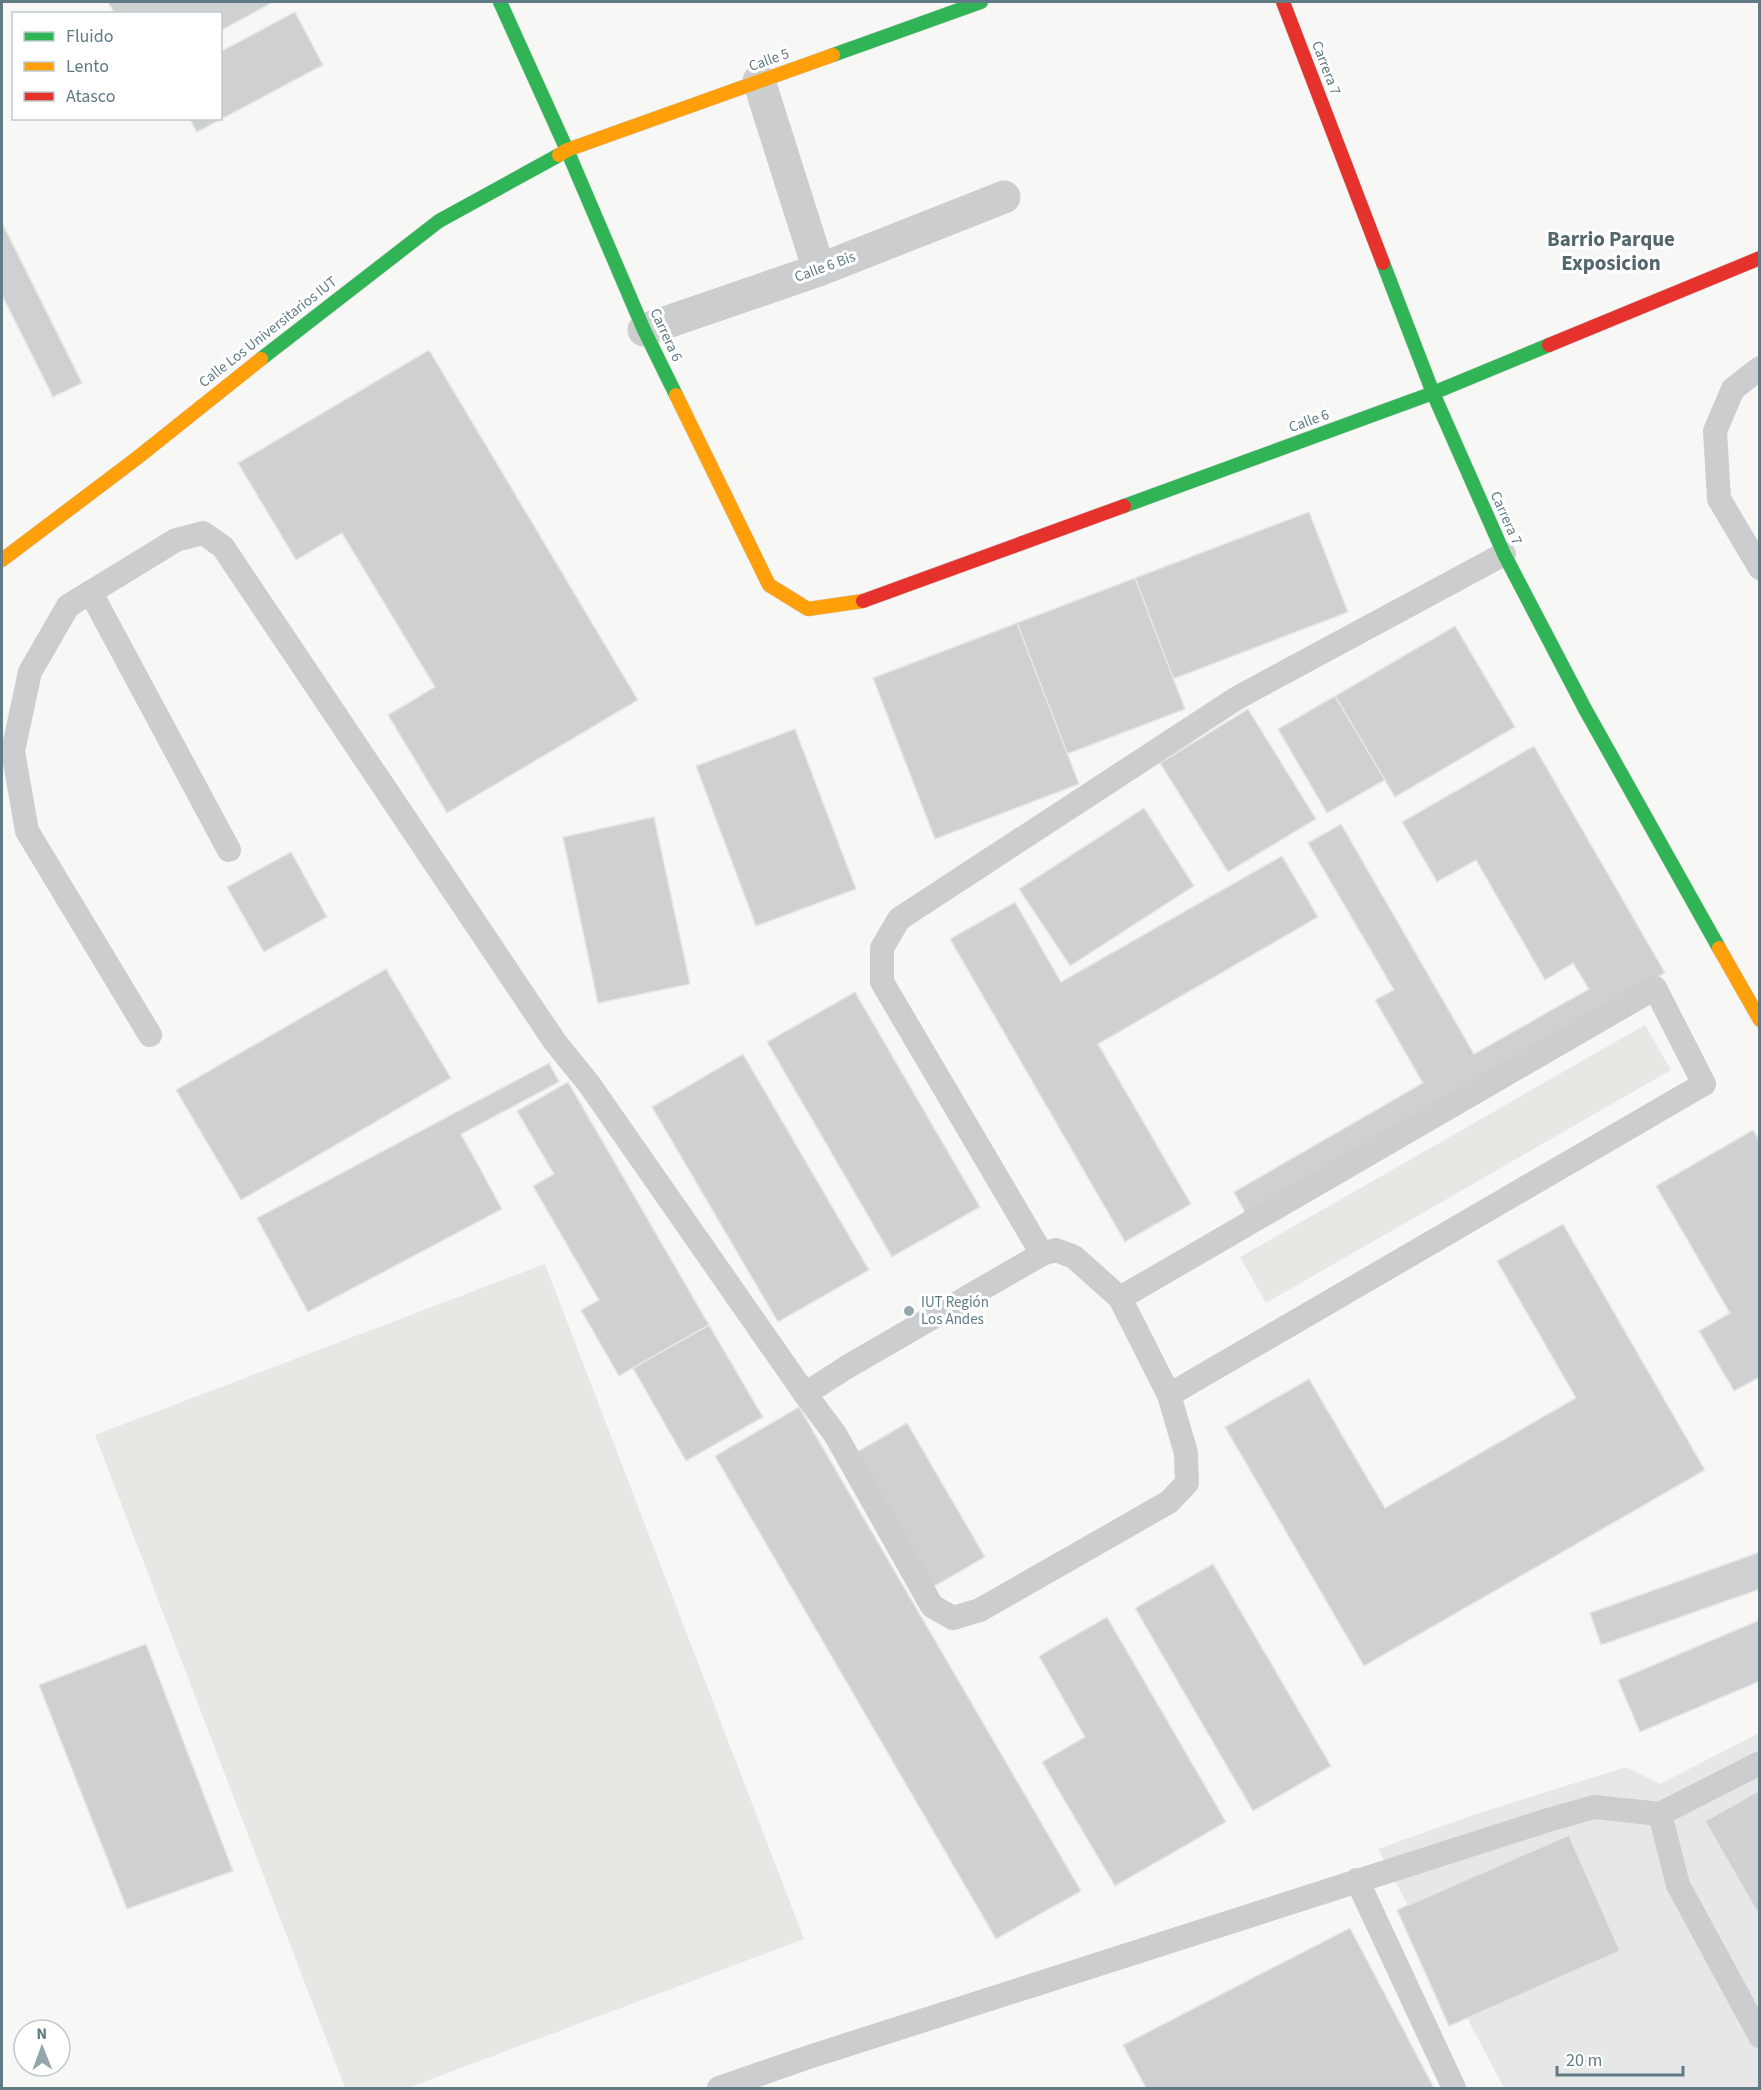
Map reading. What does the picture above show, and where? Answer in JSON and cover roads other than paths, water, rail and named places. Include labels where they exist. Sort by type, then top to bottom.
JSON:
[{"type":"street","name":"Carrera 6","points":[[500,2],[567,150],[644,330],[769,585],[808,609],[865,601]]},
{"type":"street","name":"Calle 5","points":[[567,150],[981,2]]},
{"type":"street","name":"Carrera 7","points":[[1283,2],[1433,393],[1504,554],[1585,709],[1760,1020]]},
{"type":"street","points":[[759,81],[819,270]]},
{"type":"street","name":"Calle Los Universitarios IUT","points":[[2,560],[137,458],[310,319],[439,221],[567,150]]},
{"type":"street","name":"Calle 6 Bis","points":[[644,330],[819,270],[1004,197]]},
{"type":"street","name":"Calle 6","points":[[865,601],[1433,393],[1760,258]]},
{"type":"lane","points":[[1760,368],[1733,389],[1715,431],[1719,499],[1760,568]]},
{"type":"lane","points":[[150,1035],[27,831],[13,751],[30,672],[68,606],[176,540],[203,532],[223,547],[555,1042],[589,1084],[805,1394],[835,1434],[932,1606],[953,1618],[980,1610],[1169,1502],[1187,1483],[1186,1453],[1168,1395],[1120,1298],[1074,1257],[1056,1250],[1042,1254],[847,1367],[805,1394]]},
{"type":"lane","points":[[1042,1254],[882,982],[882,948],[899,919],[1237,698],[1504,554]]},
{"type":"lane","points":[[91,593],[229,850]]},
{"type":"lane","points":[[1120,1298],[1655,988],[1704,1084],[1168,1395]]},
{"type":"lane","points":[[719,2088],[809,2057],[1545,1821],[1594,1807],[1660,1814],[1760,1763]]},
{"type":"lane","points":[[1660,1814],[1678,1885],[1760,2036]]},
{"type":"lane","points":[[1357,1880],[1454,2088]]},
{"type":"place","name":"IUT Región Los Andes","points":[[909,1311]]},
{"type":"district","name":"Barrio Parque Exposicion","points":[[1611,251]]}]
